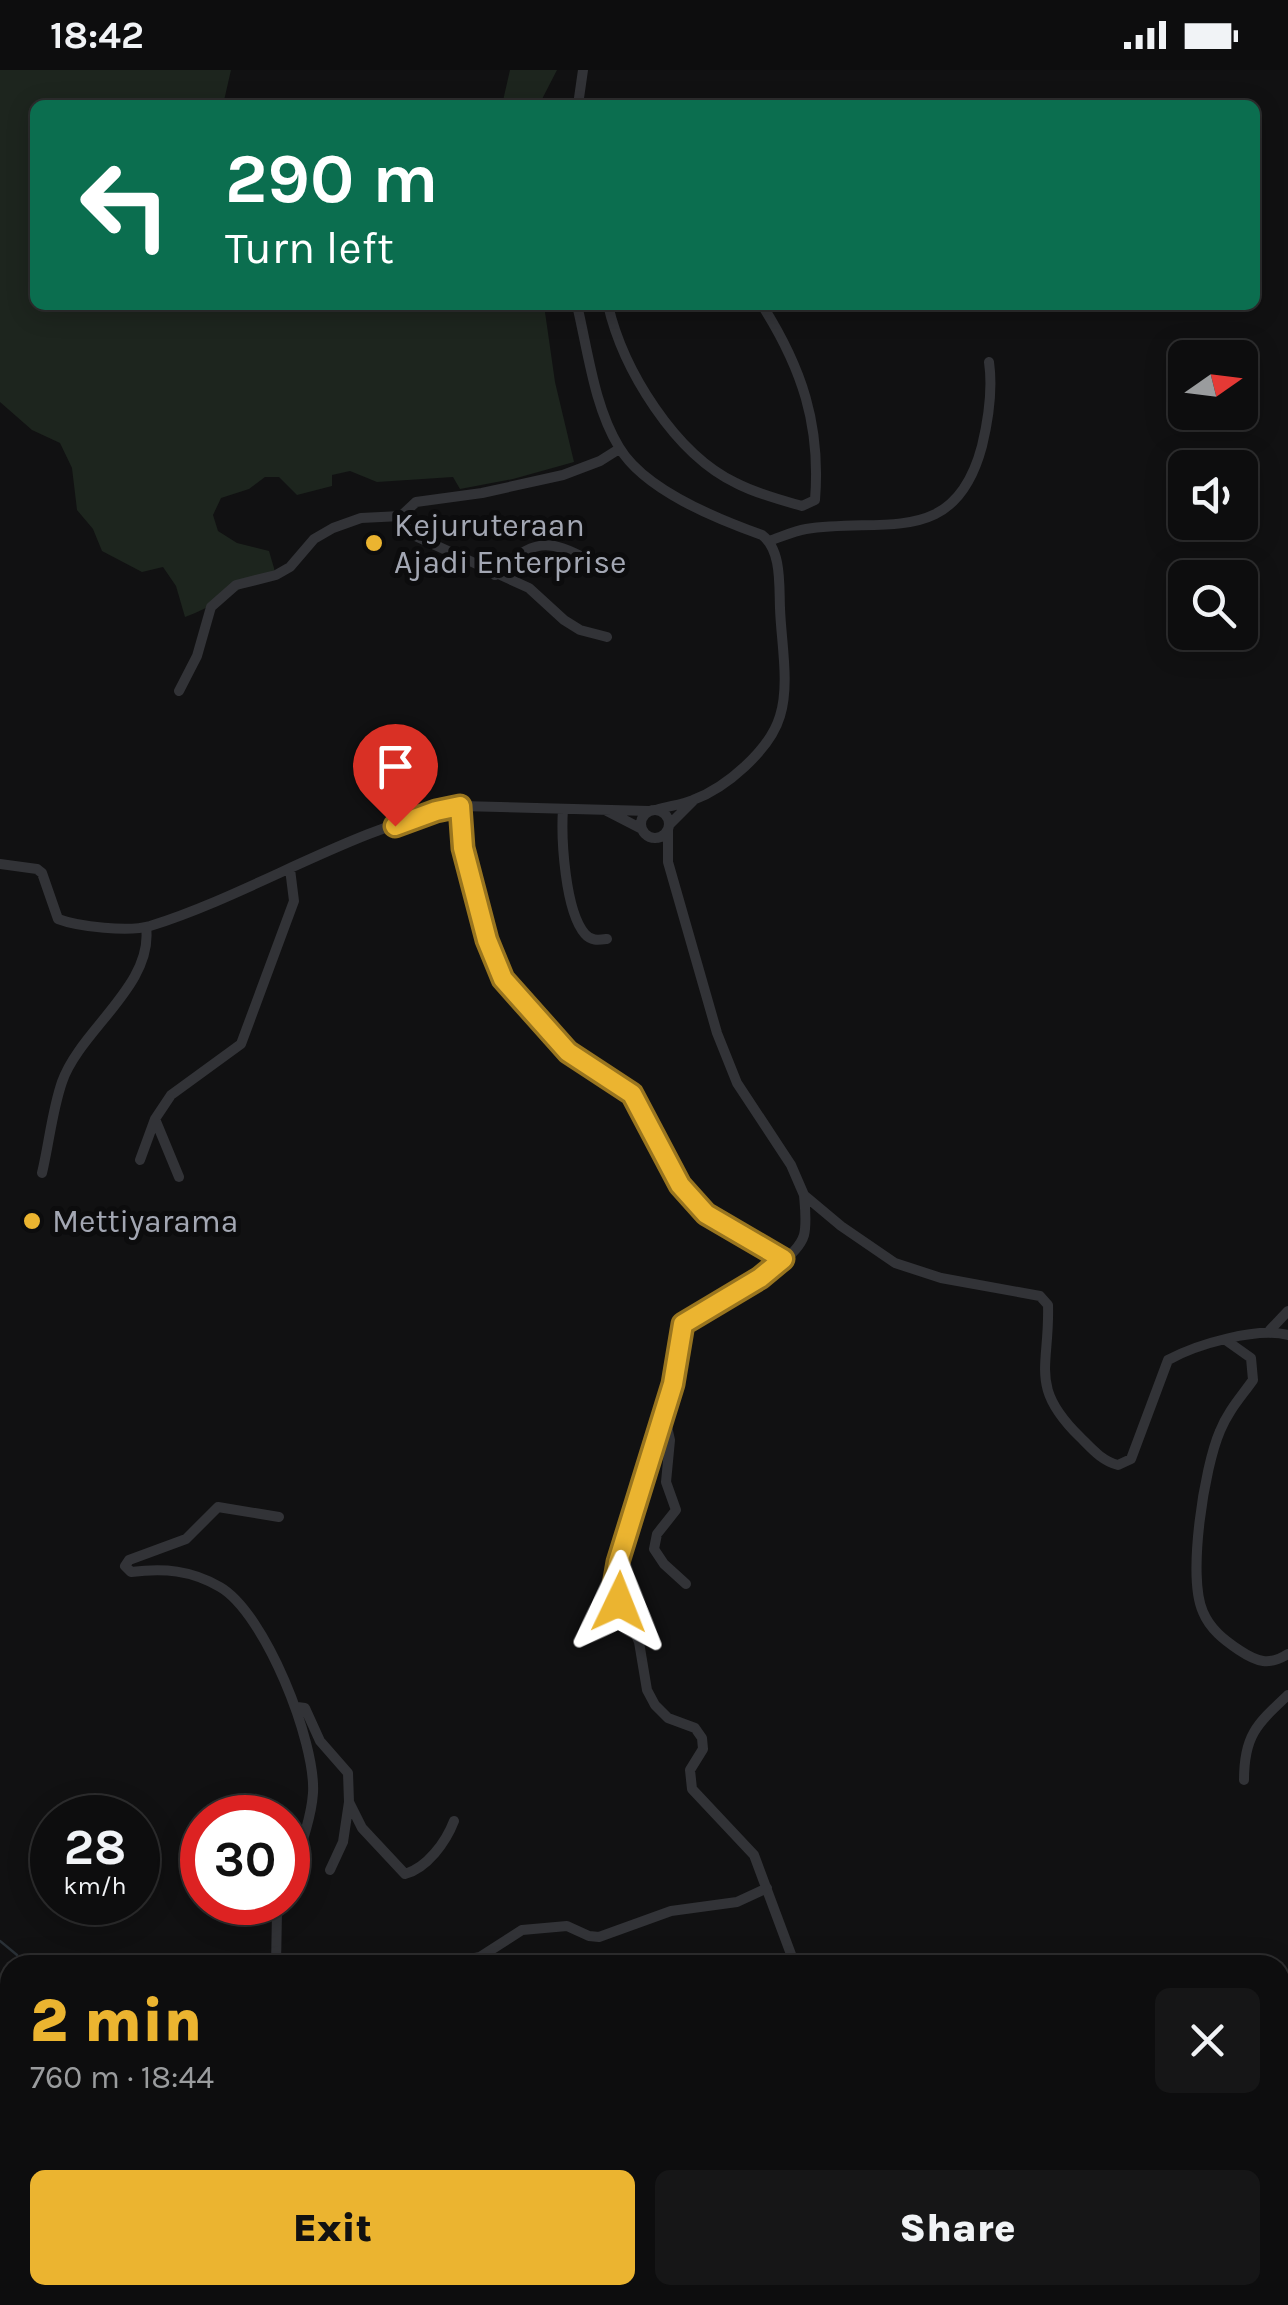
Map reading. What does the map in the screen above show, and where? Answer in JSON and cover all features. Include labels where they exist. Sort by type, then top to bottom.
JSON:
[{"type":"street","points":[[579,100],[583,70]]},
{"type":"street","points":[[578,310],[602,405],[620,449],[662,488],[684,502],[769,540],[804,530],[908,524],[959,498],[969,484],[986,431],[992,386],[989,362]]},
{"type":"street","points":[[610,310],[629,362],[652,402],[680,438],[734,482],[802,506],[810,505],[815,500],[818,458],[810,409],[799,375],[765,310]]},
{"type":"street","points":[[180,692],[197,656],[210,608],[236,585],[276,575],[290,567],[314,539],[349,521],[400,516],[416,502],[549,479],[586,468],[620,449]]},
{"type":"street","points":[[400,516],[413,536],[529,588],[580,630],[607,636]]},
{"type":"street","points":[[604,810],[660,838],[694,800],[741,769],[782,713],[779,589],[769,540]]},
{"type":"street","points":[[495,575],[543,544],[556,544],[592,562]]},
{"type":"street","points":[[668,862],[644,832],[642,819],[652,811],[694,800]]},
{"type":"street","points":[[460,806],[463,848],[487,940],[503,979],[568,1052],[632,1094],[680,1185],[706,1214],[783,1259]]},
{"type":"street","points":[[0,864],[42,874],[58,918],[96,928],[146,927],[422,816],[460,806],[652,811],[666,815],[668,862],[716,1033],[737,1083],[791,1164],[804,1195],[803,1238],[760,1278],[683,1324],[673,1384],[614,1585],[639,1642],[647,1690],[655,1705],[668,1718],[695,1728],[702,1738],[703,1749],[690,1770],[692,1789],[754,1855],[791,1955]]},
{"type":"street","points":[[563,809],[562,855],[567,885],[583,932],[595,940],[607,939]]},
{"type":"street","points":[[140,1160],[155,1119],[171,1094],[241,1044],[294,900],[290,869]]},
{"type":"street","points":[[42,1174],[62,1080],[76,1055],[138,973],[146,927]]},
{"type":"street","points":[[155,1119],[179,1177]]},
{"type":"street","points":[[804,1195],[840,1226],[895,1263],[941,1278],[1040,1296],[1048,1305],[1043,1368],[1054,1408],[1110,1463],[1118,1465],[1131,1459],[1168,1360],[1270,1330],[1288,1335]]},
{"type":"street","points":[[1270,1330],[1288,1311]]},
{"type":"street","points":[[1227,1341],[1250,1358],[1252,1380],[1232,1406],[1210,1464],[1196,1566],[1198,1594],[1210,1626],[1257,1662],[1273,1662],[1288,1654]]},
{"type":"street","points":[[664,1412],[670,1440],[666,1482],[676,1510],[657,1534],[654,1548],[659,1559],[686,1584]]},
{"type":"street","points":[[279,1517],[218,1507],[186,1539],[129,1560],[126,1566],[131,1572],[178,1570],[224,1589],[242,1607],[288,1682],[298,1707],[313,1778],[310,1808]]},
{"type":"street","points":[[1244,1780],[1249,1738],[1260,1720],[1288,1696]]},
{"type":"street","points":[[298,1707],[305,1708],[320,1740],[348,1772],[344,1842],[330,1870]]},
{"type":"street","points":[[349,1802],[362,1828],[405,1874],[428,1860],[450,1834],[454,1822]]},
{"type":"street","points":[[483,1955],[522,1930],[559,1925],[598,1937],[671,1910],[737,1902],[767,1888]]},
{"type":"street","points":[[276,1925],[276,1955]]},
{"type":"shaded area","points":[[0,70],[231,70],[224,100],[30,100],[30,310],[545,310],[555,382],[574,462],[460,489],[453,477],[377,482],[350,471],[332,475],[332,486],[297,495],[279,477],[265,477],[249,489],[221,498],[213,515],[218,531],[237,543],[269,551],[276,575],[185,617],[176,586],[163,567],[142,572],[102,551],[93,529],[77,510],[72,468],[60,443],[32,430],[0,402]]},
{"type":"shaded area","points":[[510,70],[557,70],[542,100],[503,100]]},
{"type":"waterway","points":[[0,1941],[17,1955]]},
{"type":"place","name":"Kejuruteraan Ajadi Enterprise","points":[[374,543]]},
{"type":"place","name":"Mettiyarama","points":[[32,1221]]},
{"type":"route","points":[[395,826],[460,806],[463,848],[487,940],[503,979],[568,1052],[632,1094],[680,1185],[706,1214],[783,1259],[760,1278],[683,1324],[673,1384],[618,1562],[614,1585],[619,1602]]}]
